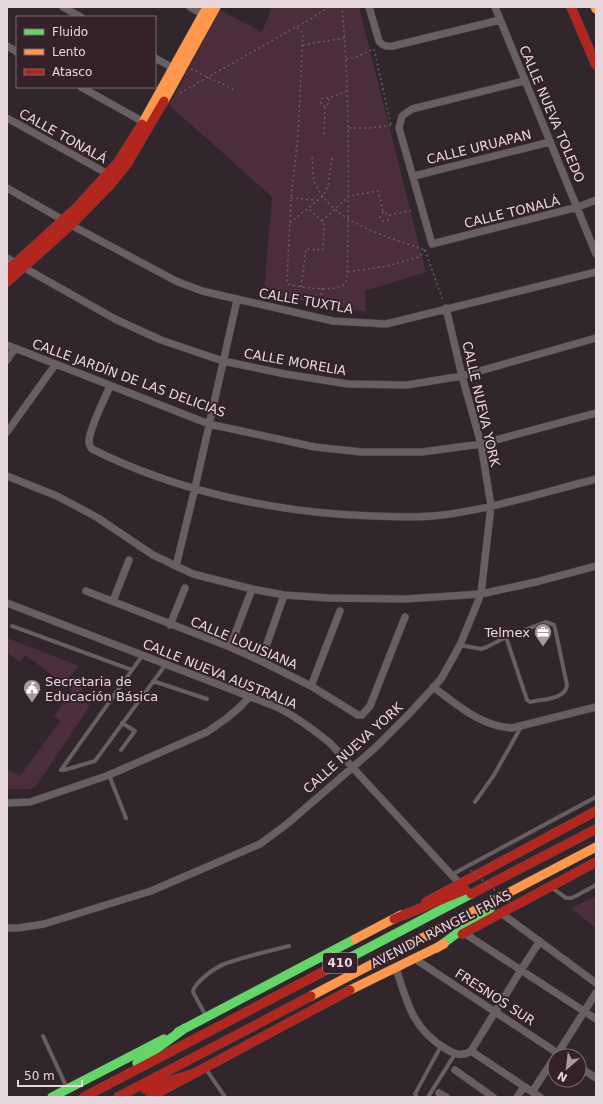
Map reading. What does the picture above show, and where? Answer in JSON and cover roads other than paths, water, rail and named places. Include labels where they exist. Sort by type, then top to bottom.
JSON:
[{"type":"main road","points":[[7,282],[20,265],[121,171],[132,156],[173,68],[207,13],[216,7]]},
{"type":"main road","points":[[571,7],[596,65]]},
{"type":"main road","points":[[67,222],[108,174],[147,124],[184,66],[207,13]]},
{"type":"main road","points":[[7,271],[20,265]]},
{"type":"main road","points":[[52,1097],[394,919],[596,811]]},
{"type":"main road","name":"410","points":[[84,1097],[596,829]]},
{"type":"main road","name":"410","points":[[119,1097],[596,847]]},
{"type":"main road","name":"AVENIDA RANGEL FRÍAS","points":[[150,1097],[333,998],[437,948],[596,862]]},
{"type":"main road","points":[[394,919],[520,869]]},
{"type":"main road","points":[[437,948],[520,887]]},
{"type":"main road","points":[[104,1086],[185,1028]]},
{"type":"main road","points":[[119,1097],[202,1070]]},
{"type":"street","points":[[63,7],[79,16]]},
{"type":"street","points":[[190,7],[207,13]]},
{"type":"street","points":[[369,7],[379,41],[382,45],[387,47],[500,20]]},
{"type":"street","name":"CALLE NUEVA TOLEDO","points":[[495,7],[596,254]]},
{"type":"street","points":[[7,46],[16,51]]},
{"type":"street","points":[[156,59],[173,68]]},
{"type":"street","points":[[414,176],[399,125],[402,116],[412,109],[524,81]]},
{"type":"street","points":[[83,88],[147,124]]},
{"type":"street","name":"CALLE TONALÁ","points":[[7,118],[108,174]]},
{"type":"street","name":"CALLE URUAPAN","points":[[414,176],[550,142]]},
{"type":"street","name":"CALLE TONALÁ","points":[[414,176],[432,244],[578,207],[596,200]]},
{"type":"street","name":"CALLE TUXTLA","points":[[7,188],[176,281],[202,291],[237,300],[333,321],[386,324],[596,272]]},
{"type":"street","name":"CALLE MORELIA","points":[[7,258],[82,301],[138,330],[161,340],[223,361],[285,374],[348,384],[407,385],[462,376],[596,338]]},
{"type":"street","points":[[176,566],[196,488],[237,300]]},
{"type":"street","name":"CALLE NUEVA YORK","points":[[7,928],[44,924],[151,891],[260,844],[287,824],[351,767],[375,748],[441,679],[460,645],[480,594],[491,506],[481,444],[462,376],[446,308]]},
{"type":"street","name":"CALLE JARDÍN DE LAS DELICIAS","points":[[7,345],[209,424],[315,446],[362,452],[422,452],[481,444],[596,413]]},
{"type":"street","points":[[7,360],[15,348]]},
{"type":"street","points":[[7,432],[55,365]]},
{"type":"street","points":[[110,386],[90,434],[90,446],[101,454],[174,483],[252,502],[336,515],[394,517],[442,515],[491,506],[596,479]]},
{"type":"street","points":[[7,476],[57,496],[76,506],[98,518],[147,551],[193,574],[252,589],[284,595],[329,598],[405,599],[480,594],[536,582],[596,566]]},
{"type":"street","points":[[113,601],[129,560]]},
{"type":"street","points":[[170,625],[185,588]]},
{"type":"street","points":[[230,647],[252,589]]},
{"type":"street","name":"CALLE LOUISIANA","points":[[86,591],[170,625],[230,647],[261,661],[311,686],[354,714],[360,715],[366,712],[370,706],[405,616]]},
{"type":"street","points":[[261,661],[284,595]]},
{"type":"street","name":"CALLE NUEVA AUSTRALIA","points":[[7,603],[276,707],[307,724],[330,743],[460,884]]},
{"type":"street","points":[[311,686],[340,611]]},
{"type":"street","points":[[433,687],[476,719],[492,725],[512,728],[596,707]]},
{"type":"street","points":[[7,803],[30,802],[109,775],[207,732],[227,718],[249,697]]},
{"type":"street","points":[[501,913],[596,982]]},
{"type":"street","points":[[464,933],[596,1019]]},
{"type":"street","points":[[396,968],[412,1015],[424,1032],[441,1046],[454,1054],[463,1055],[471,1052],[521,970],[540,942]]},
{"type":"street","name":"FRESNOS SUR","points":[[415,959],[547,1048]]},
{"type":"street","points":[[563,1048],[596,993]]},
{"type":"street","points":[[471,1052],[540,1097]]},
{"type":"street","points":[[455,1070],[493,1097]]},
{"type":"street","points":[[532,1092],[547,1071]]},
{"type":"street","points":[[587,1072],[596,1078]]},
{"type":"street","points":[[517,1097],[524,1086]]},
{"type":"lane","points":[[460,645],[481,649],[506,637],[546,622],[554,625],[567,685],[565,692],[556,697],[530,702],[527,700],[506,637]]},
{"type":"lane","points":[[12,626],[132,670]]},
{"type":"lane","points":[[142,656],[61,769],[64,770],[94,762],[166,664]]},
{"type":"lane","points":[[153,681],[207,699]]},
{"type":"lane","points":[[121,750],[135,731],[122,723]]},
{"type":"lane","points":[[475,802],[494,775],[522,726]]},
{"type":"lane","points":[[109,775],[126,818]]},
{"type":"lane","points":[[451,875],[596,797]]},
{"type":"lane","points":[[550,887],[566,898],[572,898],[596,885]]},
{"type":"lane","points":[[206,1017],[194,992],[194,988],[199,981],[225,963],[289,946]]},
{"type":"lane","points":[[43,1036],[68,1089]]},
{"type":"lane","points":[[417,1097],[415,1094],[441,1046]]},
{"type":"lane","points":[[428,1097],[454,1054]]},
{"type":"lane","points":[[202,1070],[225,1097]]},
{"type":"place","name":"Telmex","points":[[543,647]]},
{"type":"place","name":"Secretaria de Educación Básica","points":[[32,703]]}]
